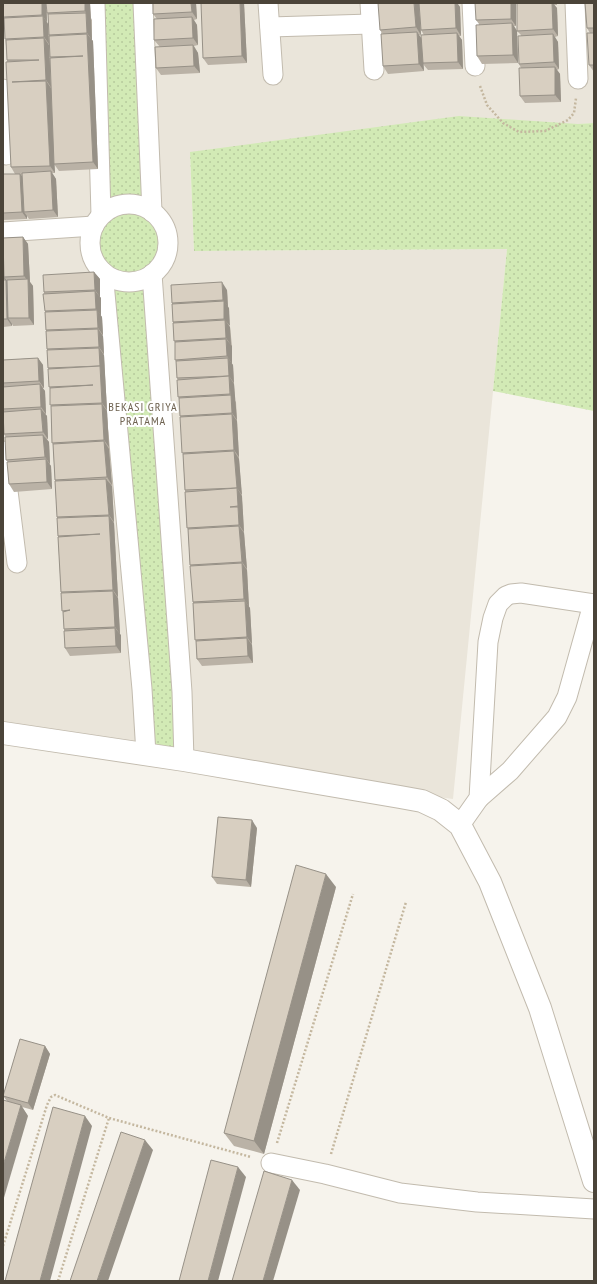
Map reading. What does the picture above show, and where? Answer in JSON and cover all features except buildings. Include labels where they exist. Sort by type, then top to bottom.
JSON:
[{"type":"street","points":[[3,232],[97,221],[117,206],[135,205],[152,212],[160,219],[165,228],[167,248],[164,258],[159,267],[152,274],[140,280],[127,282],[114,279],[103,272],[95,262],[90,251],[90,238],[97,221],[95,3]]},
{"type":"street","points":[[143,3],[152,212]]},
{"type":"street","points":[[268,3],[272,75]]},
{"type":"street","points":[[370,3],[374,70]]},
{"type":"street","points":[[472,3],[475,66]]},
{"type":"street","points":[[575,3],[578,79]]},
{"type":"street","points":[[270,26],[371,24]]},
{"type":"street","points":[[3,89],[6,155]]},
{"type":"street","points":[[103,272],[142,689],[146,754]]},
{"type":"street","points":[[152,274],[181,684],[184,760]]},
{"type":"street","points":[[3,450],[17,563]]},
{"type":"street","points":[[460,825],[480,798],[510,771],[557,717],[567,697],[594,604],[521,593],[506,596],[498,604],[488,642],[480,798]]},
{"type":"street","points":[[3,733],[184,760],[422,801],[441,810],[460,825],[490,882],[540,1008],[594,1181]]},
{"type":"street","points":[[271,1163],[325,1174],[400,1193],[477,1202],[594,1209]]},
{"type":"path","points":[[475,66],[479,84],[487,105],[503,122],[519,132],[546,131],[568,120],[574,113],[578,79]]},
{"type":"path","points":[[3,1246],[51,1097],[55,1094],[109,1118],[271,1163],[353,894]]},
{"type":"path","points":[[325,1174],[406,902]]},
{"type":"path","points":[[58,1281],[109,1118]]},
{"type":"shaded area","points":[[3,3],[594,3],[594,123],[190,153],[194,251],[507,249],[453,799],[3,738]]},
{"type":"green space","points":[[95,3],[143,3],[152,212],[163,227],[167,243],[163,259],[152,274],[184,760],[146,754],[103,272],[95,261],[91,250],[91,239],[94,226]]},
{"type":"green space","points":[[459,116],[578,124],[594,123],[594,411],[493,391],[507,249],[194,251],[190,152]]},
{"type":"district","name":"BEKASI GRIYA PRATAMA","points":[[143,413]]}]
